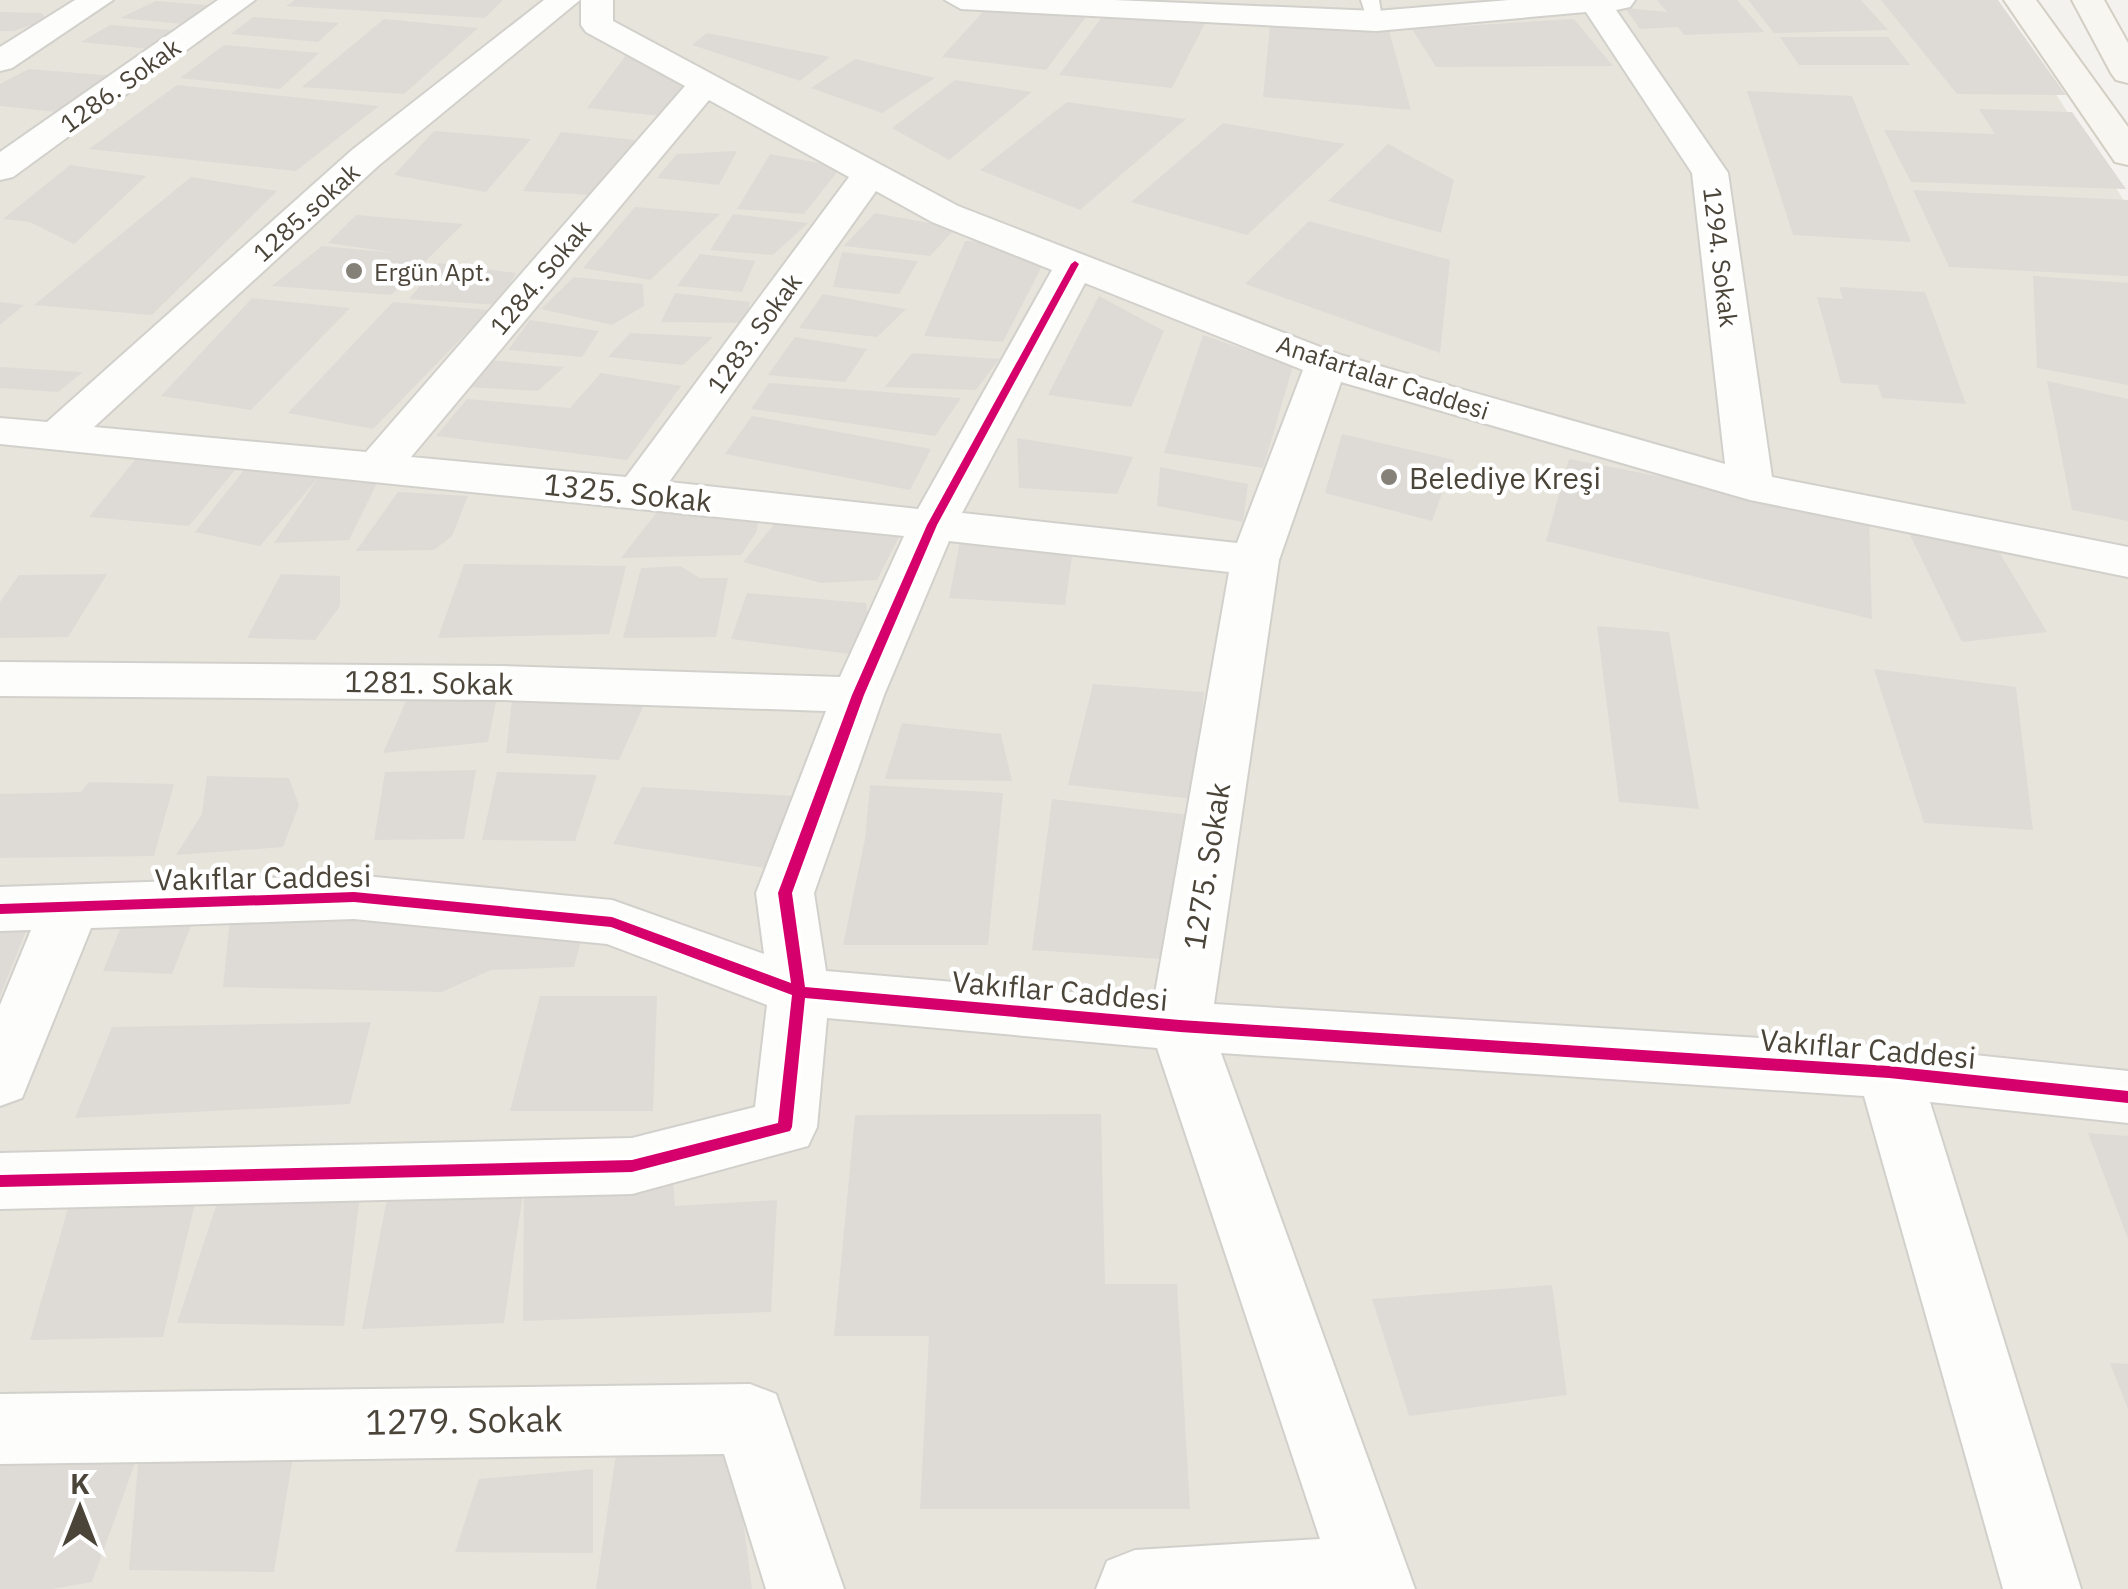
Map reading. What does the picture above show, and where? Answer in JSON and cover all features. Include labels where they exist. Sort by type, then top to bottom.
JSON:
[{"type":"main road","points":[[2020,0],[2070,65],[2128,154]]},
{"type":"main road","points":[[2088,0],[2128,73]]},
{"type":"street","points":[[0,61],[97,0]]},
{"type":"street","name":"1286. Sokak","points":[[0,169],[239,0]]},
{"type":"street","name":"1285.sokak","points":[[58,436],[365,158],[564,0]]},
{"type":"street","name":"Anafartalar Caddesi","points":[[598,0],[597,24],[704,86],[945,214],[1326,364],[1750,486],[2128,562]]},
{"type":"street","points":[[962,0],[1236,17],[1607,1]]},
{"type":"street","name":"1294. Sokak","points":[[1607,1],[1710,173],[1750,486]]},
{"type":"street","name":"1284. Sokak","points":[[377,468],[704,86]]},
{"type":"street","points":[[0,130],[46,138]]},
{"type":"street","name":"1283. Sokak","points":[[638,492],[870,174]]},
{"type":"street","points":[[0,1181],[632,1166],[786,1127],[799,992],[785,893],[858,695],[932,525],[1075,264]]},
{"type":"street","name":"1275. Sokak","points":[[1326,364],[1255,560],[1180,1026],[1373,1582]]},
{"type":"street","name":"1325. Sokak","points":[[0,432],[638,492],[1255,560]]},
{"type":"street","name":"1281. Sokak","points":[[0,678],[504,683],[858,695]]},
{"type":"street","name":"Vakıflar Caddesi","points":[[0,909],[354,897],[612,922],[799,992],[1180,1026],[1889,1072],[2128,1097]]},
{"type":"street","points":[[0,1080],[71,905]]},
{"type":"street","points":[[1889,1072],[2042,1589]]},
{"type":"street","name":"1279. Sokak","points":[[0,1428],[750,1419],[805,1589]]},
{"type":"street","points":[[1135,1589],[1373,1582]]},
{"type":"shaded area","points":[[0,0],[1986,0],[2047,80],[2128,207],[2128,1589],[0,1589]]},
{"type":"building","points":[[295,0],[503,0],[485,18],[286,6]]},
{"type":"building","points":[[1657,0],[1737,0],[1764,32],[1684,35],[1678,27],[1640,29],[1625,8],[1667,12]]},
{"type":"building","points":[[1748,0],[1861,0],[1888,30],[1774,33]]},
{"type":"building","points":[[1881,0],[1998,0],[2066,95],[1957,94]]},
{"type":"building","points":[[156,1],[218,6],[195,25],[120,18]]},
{"type":"building","points":[[988,6],[1089,13],[1046,70],[942,57]]},
{"type":"building","points":[[0,12],[42,13],[46,20],[14,31],[0,31]]},
{"type":"building","points":[[1105,13],[1206,21],[1172,88],[1059,75]]},
{"type":"building","points":[[253,17],[339,23],[318,42],[231,34]]},
{"type":"building","points":[[384,19],[478,28],[404,94],[302,87]]},
{"type":"building","points":[[1574,19],[1613,66],[1436,67],[1412,29]]},
{"type":"building","points":[[110,25],[171,30],[150,49],[81,42]]},
{"type":"building","points":[[1270,26],[1388,27],[1411,110],[1263,97]]},
{"type":"building","points":[[707,33],[830,57],[800,81],[692,45]]},
{"type":"building","points":[[1780,37],[1888,37],[1910,65],[1799,65]]},
{"type":"building","points":[[224,45],[319,53],[280,89],[180,78]]},
{"type":"building","points":[[629,51],[689,77],[660,116],[587,108]]},
{"type":"building","points":[[855,59],[935,78],[882,113],[811,88]]},
{"type":"building","points":[[29,69],[115,76],[66,113],[0,106],[0,84]]},
{"type":"building","points":[[955,80],[1032,92],[949,160],[892,128]]},
{"type":"building","points":[[177,85],[379,106],[296,171],[89,149]]},
{"type":"building","points":[[1747,91],[1852,96],[1911,242],[1793,235]]},
{"type":"building","points":[[1067,102],[1186,119],[1080,210],[980,170]]},
{"type":"building","points":[[1979,109],[2072,112],[2126,189],[1911,182],[1884,130],[1995,134]]},
{"type":"building","points":[[1223,123],[1345,144],[1247,235],[1131,202]]},
{"type":"building","points":[[434,131],[531,139],[486,192],[394,175]]},
{"type":"building","points":[[561,132],[635,140],[591,195],[523,191]]},
{"type":"building","points":[[1388,144],[1454,180],[1441,233],[1328,201]]},
{"type":"building","points":[[737,151],[719,185],[657,178],[677,154]]},
{"type":"building","points":[[770,154],[841,167],[804,214],[737,209]]},
{"type":"building","points":[[70,165],[146,176],[74,244],[30,222],[3,219]]},
{"type":"building","points":[[191,177],[277,191],[152,315],[34,305]]},
{"type":"building","points":[[1913,190],[2128,200],[2128,276],[1949,267]]},
{"type":"building","points":[[635,207],[720,214],[650,280],[583,268]]},
{"type":"building","points":[[875,213],[956,228],[930,256],[844,246]]},
{"type":"building","points":[[733,214],[808,223],[773,255],[710,250]]},
{"type":"building","points":[[356,215],[463,224],[391,295],[272,286],[322,246],[397,253],[328,243]]},
{"type":"building","points":[[1309,221],[1450,260],[1440,353],[1245,284]]},
{"type":"building","points":[[965,241],[992,241],[1043,264],[1003,342],[924,336]]},
{"type":"building","points":[[842,252],[918,261],[899,294],[833,287]]},
{"type":"building","points":[[700,254],[755,261],[742,292],[677,286]]},
{"type":"building","points":[[439,263],[516,273],[497,305],[409,299]]},
{"type":"building","points":[[2033,276],[2128,283],[2128,385],[2037,368]]},
{"type":"building","points":[[574,277],[643,284],[644,306],[612,325],[541,309]]},
{"type":"building","points":[[1839,287],[1925,292],[1966,404],[1882,398],[1878,385],[1841,383],[1817,297],[1843,299]]},
{"type":"building","points":[[675,293],[750,302],[745,323],[661,322]]},
{"type":"building","points":[[823,294],[906,309],[877,337],[799,328]]},
{"type":"building","points":[[1099,296],[1164,331],[1131,407],[1048,395]]},
{"type":"building","points":[[252,298],[350,308],[251,410],[161,396]]},
{"type":"building","points":[[0,302],[24,305],[0,325]]},
{"type":"building","points":[[393,302],[489,310],[373,429],[288,413]]},
{"type":"building","points":[[530,320],[599,331],[582,357],[508,350]]},
{"type":"building","points":[[630,333],[713,337],[683,365],[608,357]]},
{"type":"building","points":[[1203,335],[1293,366],[1263,468],[1164,453]]},
{"type":"building","points":[[795,337],[867,349],[845,382],[768,375]]},
{"type":"building","points":[[912,353],[999,359],[976,390],[885,387]]},
{"type":"building","points":[[487,360],[564,367],[538,391],[466,387]]},
{"type":"building","points":[[0,367],[83,372],[58,392],[0,388]]},
{"type":"building","points":[[601,373],[681,386],[627,460],[436,436],[467,399],[570,408]]},
{"type":"building","points":[[2047,381],[2128,399],[2128,521],[2072,510]]},
{"type":"building","points":[[769,383],[961,398],[935,436],[751,409]]},
{"type":"building","points":[[752,416],[931,449],[910,490],[725,454]]},
{"type":"building","name":"Belediye Kreşi","points":[[1342,434],[1454,460],[1432,521],[1325,493]]},
{"type":"building","points":[[1017,438],[1133,457],[1117,494],[1019,488]]},
{"type":"building","points":[[139,455],[239,465],[189,526],[89,517]]},
{"type":"building","points":[[1569,459],[1869,517],[1872,619],[1546,541]]},
{"type":"building","points":[[248,465],[379,479],[349,540],[274,543],[318,478],[260,546],[195,532]]},
{"type":"building","points":[[1160,467],[1248,484],[1243,522],[1157,506]]},
{"type":"building","points":[[398,492],[468,496],[452,536],[434,550],[356,551]]},
{"type":"building","points":[[665,502],[759,511],[757,531],[741,555],[621,558]]},
{"type":"building","points":[[777,521],[902,531],[877,580],[821,583],[743,562]]},
{"type":"building","points":[[1908,531],[1992,540],[2047,632],[1962,642]]},
{"type":"building","points":[[960,541],[1073,550],[1065,605],[949,598]]},
{"type":"building","points":[[464,564],[626,566],[609,634],[438,638]]},
{"type":"building","points":[[680,566],[700,578],[728,578],[716,637],[623,638],[641,568]]},
{"type":"building","points":[[107,574],[68,637],[0,638],[0,602],[19,575]]},
{"type":"building","points":[[281,574],[340,576],[340,606],[315,640],[247,638]]},
{"type":"building","points":[[747,593],[866,603],[870,627],[858,655],[731,639]]},
{"type":"building","points":[[1597,626],[1669,632],[1699,809],[1619,802]]},
{"type":"building","points":[[1874,669],[2016,687],[2033,830],[1924,823]]},
{"type":"building","points":[[1093,684],[1204,692],[1193,799],[1068,785]]},
{"type":"building","points":[[411,690],[498,691],[488,742],[383,753]]},
{"type":"building","points":[[513,692],[648,696],[619,760],[506,753]]},
{"type":"building","points":[[902,723],[1001,734],[1012,781],[885,779]]},
{"type":"building","points":[[476,770],[464,839],[374,840],[385,772]]},
{"type":"building","points":[[497,772],[597,775],[575,841],[482,840]]},
{"type":"building","points":[[207,776],[289,778],[299,805],[283,847],[176,855],[202,814]]},
{"type":"building","points":[[89,782],[174,784],[154,856],[0,858],[0,794],[81,792]]},
{"type":"building","points":[[870,785],[1003,793],[988,945],[843,945],[865,839]]},
{"type":"building","points":[[642,787],[794,796],[778,870],[613,844]]},
{"type":"building","points":[[1052,799],[1198,816],[1175,960],[1032,950]]},
{"type":"building","points":[[347,909],[582,937],[574,967],[491,970],[442,992],[223,987],[230,918]]},
{"type":"building","points":[[30,921],[0,996],[0,922]]},
{"type":"building","points":[[123,922],[192,923],[172,974],[103,971]]},
{"type":"building","points":[[540,996],[657,996],[653,1111],[510,1111]]},
{"type":"building","points":[[371,1022],[350,1104],[75,1118],[112,1027]]},
{"type":"building","points":[[1101,1114],[1105,1284],[1177,1284],[1190,1509],[920,1509],[929,1336],[834,1336],[855,1115]]},
{"type":"building","points":[[2088,1133],[2128,1136],[2128,1239]]},
{"type":"building","points":[[673,1176],[675,1206],[777,1200],[771,1312],[523,1321],[524,1186]]},
{"type":"building","points":[[524,1186],[504,1323],[362,1329],[389,1188]]},
{"type":"building","points":[[198,1191],[163,1337],[30,1340],[71,1198]]},
{"type":"building","points":[[360,1195],[344,1326],[177,1323],[218,1200]]},
{"type":"building","points":[[1552,1285],[1567,1395],[1409,1416],[1372,1299]]},
{"type":"building","points":[[2110,1363],[2128,1364],[2128,1409]]},
{"type":"building","points":[[296,1438],[274,1572],[129,1570],[139,1452]]},
{"type":"building","points":[[139,1452],[92,1582],[52,1589],[0,1589],[0,1455]]},
{"type":"building","points":[[734,1452],[752,1589],[596,1589],[616,1454]]},
{"type":"building","points":[[593,1469],[593,1553],[455,1552],[479,1479]]},
{"type":"cycle path","points":[[0,1181],[632,1166],[785,1127],[799,992],[785,893],[858,695],[932,525],[1075,264]]},
{"type":"cycle path","points":[[0,909],[354,897],[612,922],[799,992],[1180,1026],[1889,1072],[2128,1097]]},
{"type":"place","name":"Ergün Apt.","points":[[354,271]]},
{"type":"place","name":"Belediye Kreşi","points":[[1389,477]]}]
